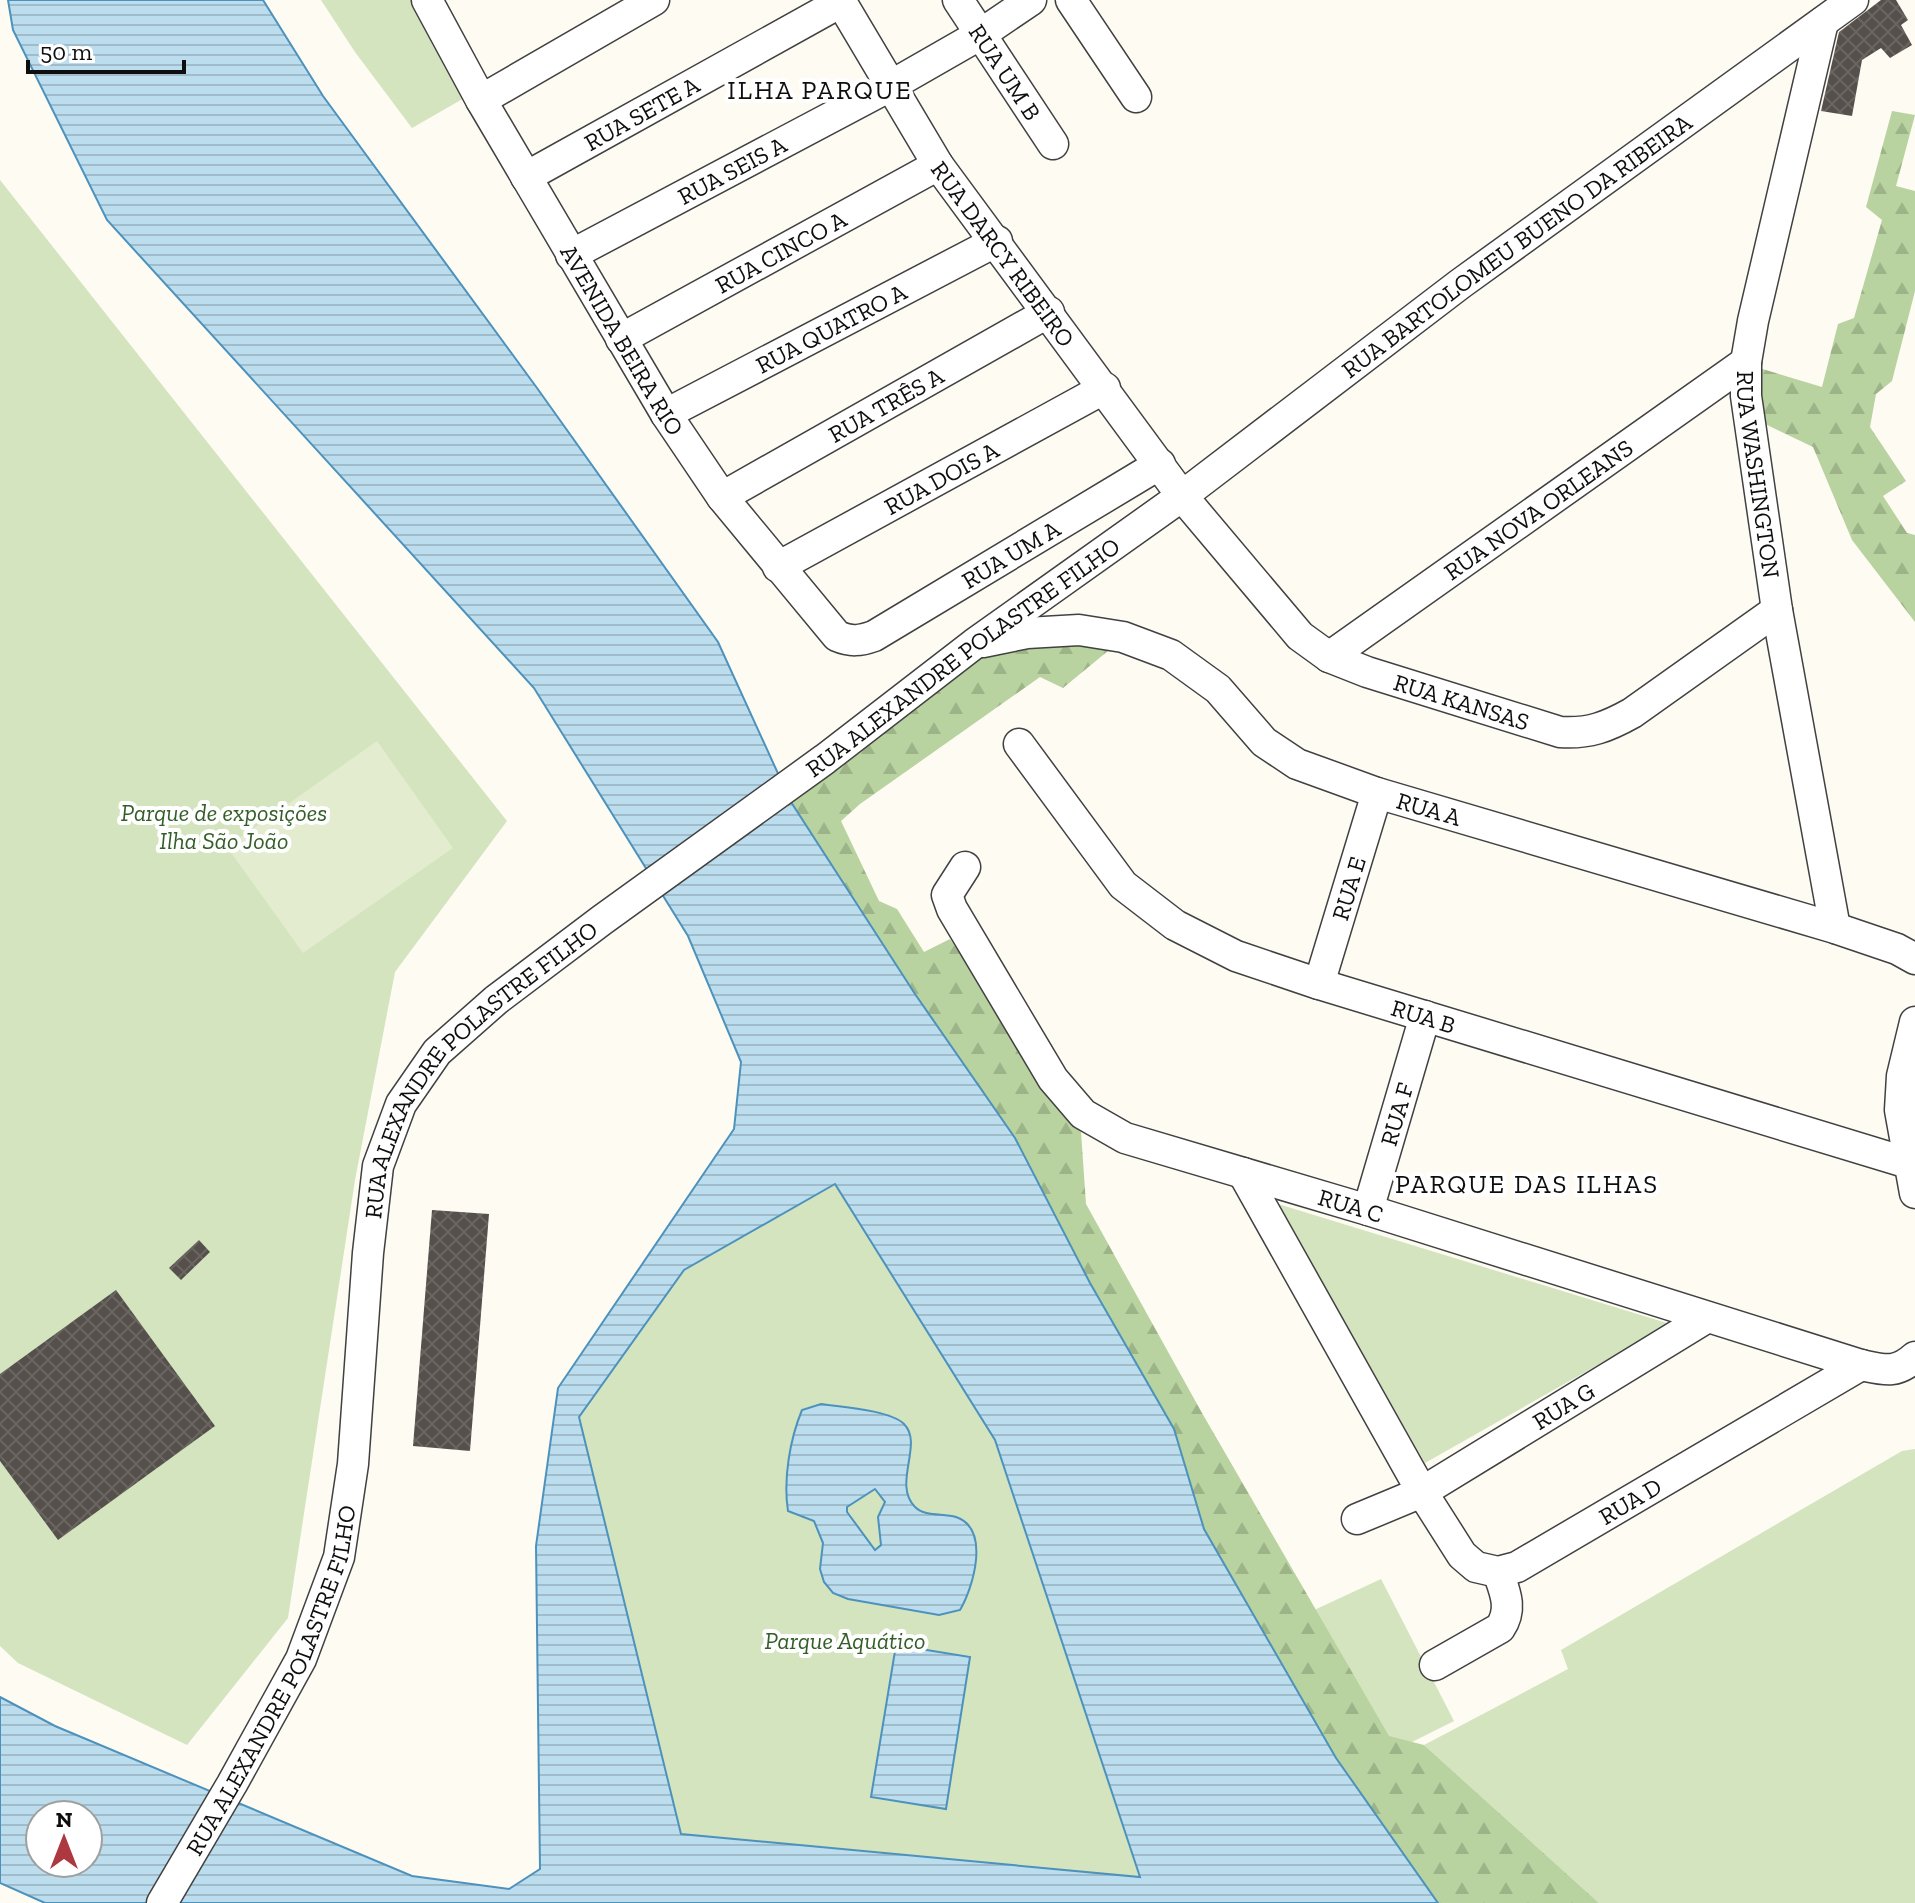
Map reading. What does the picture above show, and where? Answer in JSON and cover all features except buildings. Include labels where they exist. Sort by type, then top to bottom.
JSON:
[{"type":"street","points":[[481,100],[654,0]]},
{"type":"street","name":"RUA UM B","points":[[958,0],[1053,144]]},
{"type":"street","name":"RUA SEIS A","points":[[571,255],[892,85],[981,34],[1031,0]]},
{"type":"street","points":[[1071,0],[1136,97]]},
{"type":"street","name":"RUA BARTOLOMEU BUENO DA RIBEIRA","points":[[1182,496],[1460,284],[1853,0]]},
{"type":"street","name":"RUA DARCY RIBEIRO","points":[[841,1],[938,165],[1182,496]]},
{"type":"street","name":"RUA SETE A","points":[[526,177],[841,1]]},
{"type":"street","name":"AVENIDA BEIRA RIO","points":[[438,4],[481,100],[666,414],[722,497],[778,567],[837,636],[860,641]]},
{"type":"street","name":"RUA WASHINGTON","points":[[1823,22],[1746,362],[1750,433],[1777,610],[1835,928]]},
{"type":"street","name":"RUA CINCO A","points":[[621,339],[938,165]]},
{"type":"street","name":"RUA QUATRO A","points":[[666,414],[997,241]]},
{"type":"street","name":"RUA TRÊS A","points":[[722,497],[1049,312]]},
{"type":"street","name":"RUA NOVA ORLEANS","points":[[1329,657],[1746,362]]},
{"type":"street","name":"RUA DOIS A","points":[[778,567],[1105,388]]},
{"type":"street","name":"RUA UM A","points":[[860,641],[888,628],[1160,464]]},
{"type":"street","name":"RUA ALEXANDRE POLASTRE FILHO","points":[[162,1903],[301,1659],[339,1557],[353,1464],[368,1253],[378,1166],[401,1104],[437,1052],[496,1000],[602,920],[825,759],[974,644],[1182,496]]},
{"type":"street","name":"RUA KANSAS","points":[[1182,496],[1300,636],[1329,657],[1367,672],[1560,732],[1584,734],[1607,727],[1632,713],[1777,610]]},
{"type":"street","name":"RUA A","points":[[974,644],[1027,633],[1079,630],[1123,637],[1171,655],[1218,689],[1264,742],[1297,764],[1377,793],[1835,928],[1897,949],[1915,959]]},
{"type":"street","name":"RUA B","points":[[1019,744],[1123,885],[1175,925],[1236,956],[1908,1163]]},
{"type":"street","name":"RUA E","points":[[1319,984],[1377,793]]},
{"type":"street","name":"RUA C","points":[[965,867],[950,887],[948,902],[1053,1079],[1083,1114],[1125,1138],[1368,1210],[1861,1365],[1885,1370],[1908,1363]]},
{"type":"street","name":"RUA F","points":[[1368,1210],[1425,1016]]},
{"type":"street","points":[[1915,1022],[1902,1076],[1900,1110],[1915,1193]]},
{"type":"street","points":[[1243,1173],[1422,1492],[1462,1555],[1476,1567],[1498,1572],[1508,1607],[1500,1628],[1435,1665]]},
{"type":"street","name":"RUA G","points":[[1422,1492],[1706,1318]]},
{"type":"street","name":"RUA D","points":[[1498,1572],[1517,1567],[1861,1365]]},
{"type":"street","points":[[1357,1519],[1422,1492]]},
{"type":"green space","points":[[321,0],[411,0],[466,97],[412,128],[355,52]]},
{"type":"green space","points":[[1892,111],[1915,115],[1896,186],[1915,191],[1915,291],[1892,381],[1876,394],[1870,427],[1906,481],[1883,496],[1907,533],[1915,535],[1915,622],[1852,540],[1813,447],[1761,422],[1759,368],[1822,387],[1838,324],[1854,318],[1882,220],[1866,207]]},
{"type":"green space","name":"Parque de exposições Ilha São João","points":[[0,180],[507,821],[395,972],[355,1180],[288,1618],[187,1745],[18,1663],[0,1646]]},
{"type":"green space","points":[[1071,639],[1114,646],[1063,688],[1040,677],[860,804],[841,821],[879,901],[897,909],[924,952],[950,939],[1081,1132],[1086,1204],[1202,1413],[1389,1736],[1424,1745],[1599,1903],[1438,1903],[1336,1758],[1204,1529],[1174,1429],[1090,1283],[1015,1138],[915,994],[791,802],[955,675],[987,655]]},
{"type":"green space","points":[[377,741],[453,848],[303,953],[227,847]]},
{"type":"green space","name":"Parque Aquático","points":[[835,1183],[995,1440],[1141,1878],[681,1834],[579,1417],[684,1270]]},
{"type":"green space","points":[[1278,1204],[1670,1324],[1425,1463]]},
{"type":"green space","points":[[1915,1449],[1915,1903],[1599,1903],[1424,1745],[1568,1669],[1561,1650],[1902,1451]]},
{"type":"green space","points":[[1381,1579],[1454,1721],[1378,1759],[1297,1618]]},
{"type":"water","points":[[8,0],[263,0],[323,96],[718,642],[791,802],[915,994],[1015,1138],[1090,1283],[1174,1429],[1204,1529],[1336,1758],[1438,1903],[45,1903],[0,1883],[0,1697],[55,1726],[412,1876],[509,1889],[540,1869],[536,1546],[558,1388],[734,1129],[741,1062],[688,936],[534,688],[107,220],[13,30]],"holes":[[[835,1184],[995,1440],[1140,1877],[681,1834],[579,1417],[684,1270]]]},
{"type":"water","points":[[821,1404],[852,1408],[888,1415],[904,1424],[911,1442],[906,1487],[909,1498],[919,1510],[956,1517],[967,1524],[973,1534],[976,1546],[974,1574],[960,1610],[939,1615],[848,1599],[833,1593],[824,1582],[820,1569],[823,1543],[814,1521],[788,1511],[786,1486],[789,1459],[802,1410]],"holes":[[[875,1489],[885,1502],[878,1517],[881,1545],[875,1550],[847,1512],[847,1507]]]},
{"type":"water","points":[[896,1645],[970,1657],[946,1809],[871,1797]]},
{"type":"district","name":"ILHA PARQUE","points":[[820,90]]},
{"type":"district","name":"PARQUE DAS ILHAS","points":[[1527,1184]]}]
